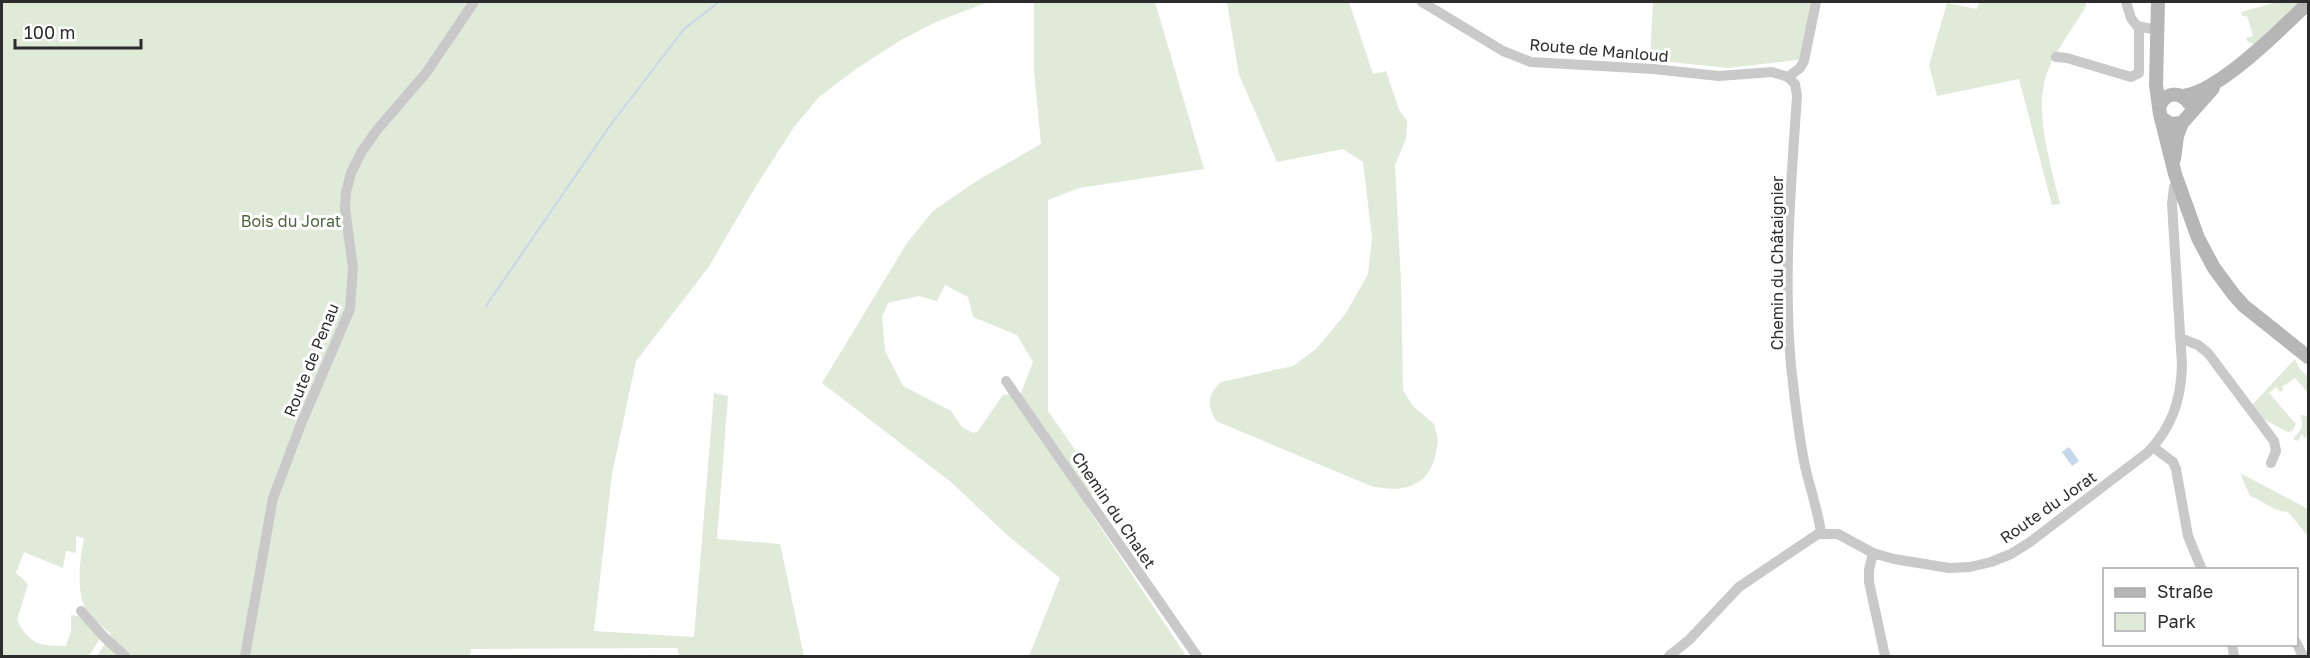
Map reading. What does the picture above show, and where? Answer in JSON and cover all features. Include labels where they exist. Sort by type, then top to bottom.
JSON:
[{"type":"main road","points":[[2158,2],[2156,90],[2173,167],[2198,238],[2224,284],[2244,306],[2308,357]]},
{"type":"main road","points":[[2161,112],[2165,98],[2196,93],[2221,78],[2271,38],[2308,3]]},
{"type":"main road","points":[[2158,69],[2164,82],[2190,106],[2175,142],[2173,167]]},
{"type":"main road","points":[[2161,112],[2170,124],[2186,118],[2221,78]]},
{"type":"street","name":"Route de Penau","points":[[245,657],[273,498],[350,309],[353,268],[345,208],[351,173],[377,130],[426,73],[474,2]]},
{"type":"street","name":"Route de Manloud","points":[[1422,2],[1503,51],[1531,62],[1653,69],[1719,76],[1772,72],[1788,77]]},
{"type":"street","points":[[1788,77],[1800,68],[1804,61],[1816,2]]},
{"type":"street","points":[[2126,2],[2131,18],[2139,27],[2157,30]]},
{"type":"street","points":[[2056,57],[2067,58],[2130,77],[2135,76],[2139,73],[2140,66],[2139,27]]},
{"type":"street","name":"Chemin du Châtaignier","points":[[1788,77],[1795,84],[1797,96],[1789,211],[1788,315],[1791,366],[1805,466],[1821,533]]},
{"type":"street","name":"Route du Jorat","points":[[1821,533],[1843,536],[1873,553],[1949,568],[1991,562],[2011,554],[2043,533],[2153,447],[2168,427],[2179,398],[2182,365],[2172,204],[2174,187],[2178,183]]},
{"type":"street","points":[[2180,338],[2198,345],[2208,353],[2269,434],[2276,450],[2271,463]]},
{"type":"street","name":"Chemin du Chalet","points":[[1006,381],[1191,655]]},
{"type":"street","points":[[2153,447],[2172,462],[2176,469],[2188,536],[2201,568]]},
{"type":"street","points":[[1669,657],[1689,640],[1739,587],[1809,538],[1821,533]]},
{"type":"street","points":[[1873,553],[1869,582],[1885,657]]},
{"type":"street","points":[[81,611],[125,657]]},
{"type":"green space","name":"Bois du Jorat","points":[[2,2],[988,2],[936,22],[901,40],[856,69],[819,97],[794,127],[708,268],[636,361],[612,474],[594,631],[694,637],[714,393],[728,396],[717,539],[780,544],[804,656],[679,656],[677,648],[471,649],[470,656],[97,656],[111,634],[87,611],[82,600],[80,564],[84,538],[76,536],[76,553],[66,551],[63,568],[24,552],[16,573],[28,584],[17,620],[31,639],[43,644],[66,646],[71,631],[71,615],[79,616],[99,636],[99,640],[89,656],[2,656]]},
{"type":"green space","points":[[1034,2],[1155,2],[1204,169],[1079,188],[1048,200],[1048,411],[1094,477],[1091,499],[1087,507],[1186,656],[1029,656],[1060,578],[1007,535],[951,482],[822,383],[907,243],[933,211],[978,180],[1041,144],[1034,71]],"holes":[[[945,285],[968,297],[973,317],[1017,335],[1033,362],[1021,393],[1003,395],[978,431],[973,433],[962,427],[951,411],[903,386],[885,351],[882,317],[888,303],[919,296],[937,301]]]},
{"type":"green space","points":[[1227,2],[1349,2],[1373,74],[1386,71],[1399,110],[1407,121],[1406,139],[1395,165],[1401,281],[1403,390],[1412,405],[1434,424],[1438,441],[1429,471],[1415,484],[1395,489],[1371,486],[1216,421],[1213,415],[1210,400],[1213,391],[1221,382],[1293,366],[1316,349],[1346,313],[1368,274],[1372,238],[1363,162],[1343,149],[1277,162],[1239,75]]},
{"type":"green space","points":[[1653,2],[1820,2],[1807,59],[1727,68],[1650,60]]},
{"type":"green space","points":[[1979,2],[2086,2],[2086,6],[2050,65],[2043,88],[2045,138],[2060,204],[2052,205],[2019,79],[1937,96],[1929,65],[1947,3],[1977,9]]},
{"type":"green space","points":[[2277,2],[2300,2],[2254,44],[2248,42],[2246,38],[2253,36],[2247,16],[2242,16],[2241,12]]},
{"type":"green space","points":[[2295,359],[2299,368],[2308,377],[2308,393],[2295,378],[2282,387],[2283,390],[2280,392],[2276,387],[2269,393],[2296,424],[2293,430],[2288,432],[2259,417],[2251,406]]},
{"type":"green space","points":[[2300,415],[2308,416],[2308,435],[2305,438],[2302,434],[2298,441],[2293,439],[2301,428]]},
{"type":"green space","points":[[2240,473],[2308,509],[2308,536],[2288,512],[2278,510],[2250,496]]},
{"type":"water","points":[[2069,447],[2079,461],[2072,466],[2062,452]]},
{"type":"waterway","points":[[486,306],[609,127],[684,29],[719,2]]}]
